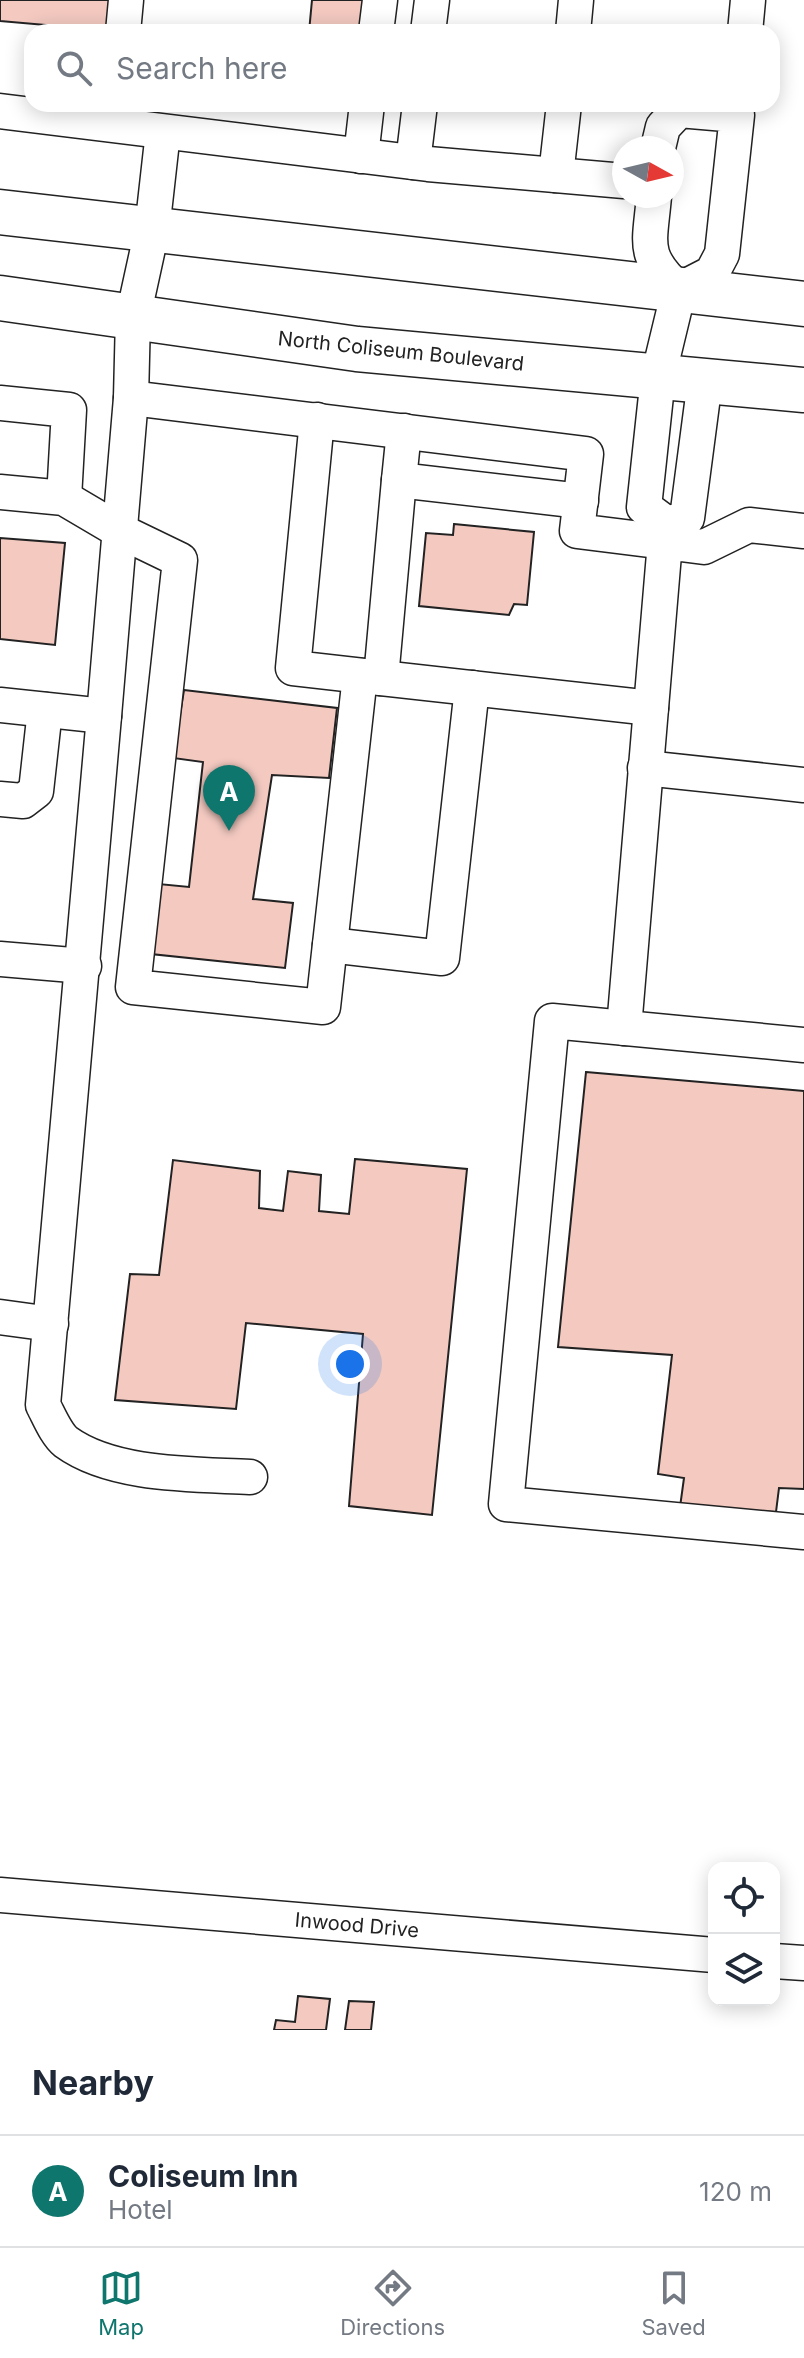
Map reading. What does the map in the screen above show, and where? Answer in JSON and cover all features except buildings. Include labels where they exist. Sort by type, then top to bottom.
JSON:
[{"type":"highway","points":[[0,212],[804,304]]},
{"type":"highway","name":"North Coliseum Boulevard","points":[[0,298],[357,349],[804,390]]},
{"type":"street","points":[[124,24],[126,0]]},
{"type":"street","points":[[377,24],[380,0]]},
{"type":"street","points":[[429,24],[432,0]]},
{"type":"street","points":[[574,24],[576,0]]},
{"type":"street","points":[[746,24],[748,0]]},
{"type":"street","points":[[0,111],[24,112]]},
{"type":"street","points":[[29,112],[115,115],[163,132],[413,162],[612,180]]},
{"type":"street","points":[[361,156],[366,112]]},
{"type":"street","points":[[413,162],[419,112]]},
{"type":"street","points":[[556,175],[563,112]]},
{"type":"street","points":[[661,136],[663,127],[677,112]]},
{"type":"street","points":[[624,1028],[666,533],[644,507],[658,377],[679,290],[712,273],[722,254],[737,112]]},
{"type":"street","points":[[163,132],[152,230],[133,317],[131,398],[120,531],[43,1405],[63,1440],[104,1462],[181,1473],[250,1477]]},
{"type":"street","points":[[653,208],[650,249],[658,271],[679,290]]},
{"type":"street","points":[[666,533],[687,518],[705,381]]},
{"type":"street","points":[[131,398],[586,454],[577,531],[666,533],[704,547],[749,525],[804,531]]},
{"type":"street","points":[[0,403],[69,410],[64,498]]},
{"type":"street","points":[[317,420],[293,668],[651,708]]},
{"type":"street","points":[[0,492],[64,498],[120,531],[180,560],[133,987],[323,1007],[404,431]]},
{"type":"street","points":[[399,480],[581,501]]},
{"type":"street","points":[[330,945],[442,958],[472,688]]},
{"type":"street","points":[[0,705],[104,716]]},
{"type":"street","points":[[0,799],[23,801],[36,791],[45,710]]},
{"type":"street","points":[[645,768],[804,785]]},
{"type":"street","points":[[0,959],[84,966]]},
{"type":"street","points":[[804,1045],[552,1021],[506,1504],[804,1532]]},
{"type":"street","points":[[0,1317],[51,1324]]},
{"type":"street","name":"Inwood Drive","points":[[0,1895],[708,1954]]},
{"type":"street","points":[[780,1961],[804,1963]]},
{"type":"place","name":"Coliseum Inn","points":[[229,831]]}]
